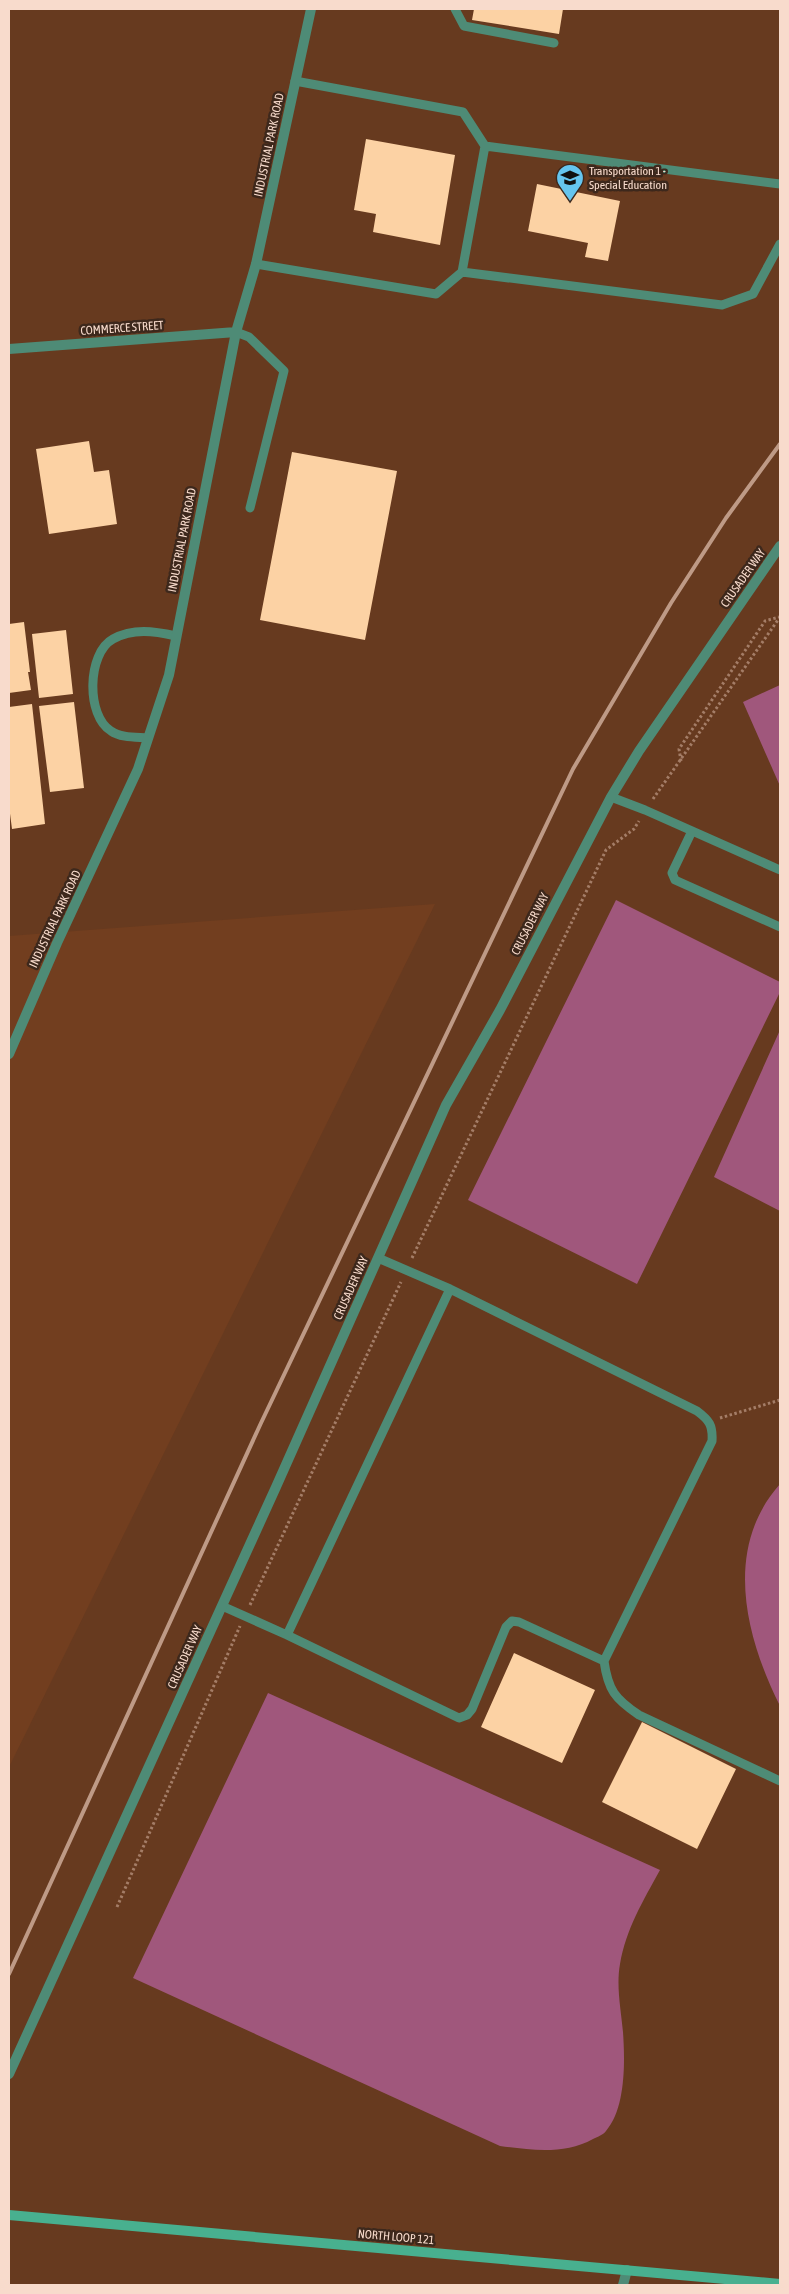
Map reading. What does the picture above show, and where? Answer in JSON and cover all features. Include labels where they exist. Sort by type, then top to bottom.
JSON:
[{"type":"main road","name":"NORTH LOOP 121","points":[[10,2215],[780,2284]]},
{"type":"street","name":"INDUSTRIAL PARK ROAD","points":[[9,1054],[57,944],[138,769],[169,675],[236,332],[256,264],[311,9]]},
{"type":"street","name":"COMMERCE STREET","points":[[9,348],[236,332]]},
{"type":"street","name":"CRUSADER WAY","points":[[9,2074],[222,1606],[446,1105],[500,1010],[611,797],[639,751],[780,546]]},
{"type":"street","points":[[623,2285],[627,2270]]},
{"type":"lane","points":[[455,9],[464,26],[554,44]]},
{"type":"lane","points":[[256,264],[436,294],[462,272],[485,146],[463,112],[295,81]]},
{"type":"lane","points":[[485,146],[780,184]]},
{"type":"lane","points":[[462,272],[722,305],[753,294],[780,244]]},
{"type":"lane","points":[[236,332],[249,337],[284,371],[250,508]]},
{"type":"lane","points":[[148,738],[126,736],[111,731],[102,724],[96,708],[94,666],[100,650],[111,640],[123,635],[143,630],[176,636]]},
{"type":"lane","points":[[611,797],[645,810],[780,870]]},
{"type":"lane","points":[[692,831],[672,873],[675,880],[780,927]]},
{"type":"lane","points":[[378,1258],[450,1289],[697,1411],[710,1421],[713,1431],[712,1441],[604,1661],[607,1679],[614,1694],[623,1704],[639,1715],[780,1781]]},
{"type":"lane","points":[[287,1635],[450,1289]]},
{"type":"lane","points":[[222,1606],[460,1718],[467,1715],[472,1709],[506,1627],[512,1622],[519,1622],[604,1661]]},
{"type":"path","points":[[682,761],[679,748],[765,621],[780,617]]},
{"type":"path","points":[[116,1907],[245,1616],[606,850],[634,829],[645,810],[682,761],[780,617]]},
{"type":"path","points":[[710,1421],[780,1400]]},
{"type":"shaded area","points":[[780,685],[780,786],[743,702]]},
{"type":"shaded area","points":[[616,900],[780,982],[780,992],[637,1284],[468,1200]]},
{"type":"shaded area","points":[[435,904],[9,1767],[9,936]]},
{"type":"shaded area","points":[[780,1030],[780,1211],[714,1177]]},
{"type":"shaded area","points":[[780,1484],[780,1706],[757,1651],[750,1622],[746,1593],[746,1564],[751,1536],[762,1509]]},
{"type":"shaded area","points":[[268,1693],[660,1870],[626,1939],[620,1964],[618,1981],[624,2044],[623,2084],[613,2121],[603,2134],[582,2144],[559,2149],[535,2150],[500,2146],[133,1978]]},
{"type":"building","points":[[474,9],[563,9],[559,34],[472,20]]},
{"type":"building","points":[[366,139],[455,155],[440,245],[373,232],[376,214],[354,210]]},
{"type":"building","points":[[537,184],[620,201],[608,261],[585,257],[588,243],[528,231]]},
{"type":"building","points":[[89,441],[94,472],[109,470],[117,524],[49,534],[36,449]]},
{"type":"building","points":[[292,452],[397,471],[365,640],[260,620]]},
{"type":"building","points":[[24,622],[31,690],[9,693],[9,624]]},
{"type":"building","points":[[66,630],[73,694],[39,698],[32,634]]},
{"type":"building","points":[[74,702],[84,788],[50,792],[39,706]]},
{"type":"building","points":[[32,704],[45,824],[12,829],[9,806],[9,707]]},
{"type":"building","points":[[514,1653],[595,1690],[562,1763],[481,1727]]},
{"type":"building","points":[[642,1722],[736,1769],[697,1849],[602,1802]]},
{"type":"railway","points":[[9,1974],[261,1423],[573,769],[671,603],[726,518],[780,444]]},
{"type":"place","name":"Transportation 1 - Special Education","points":[[570,202]]}]
